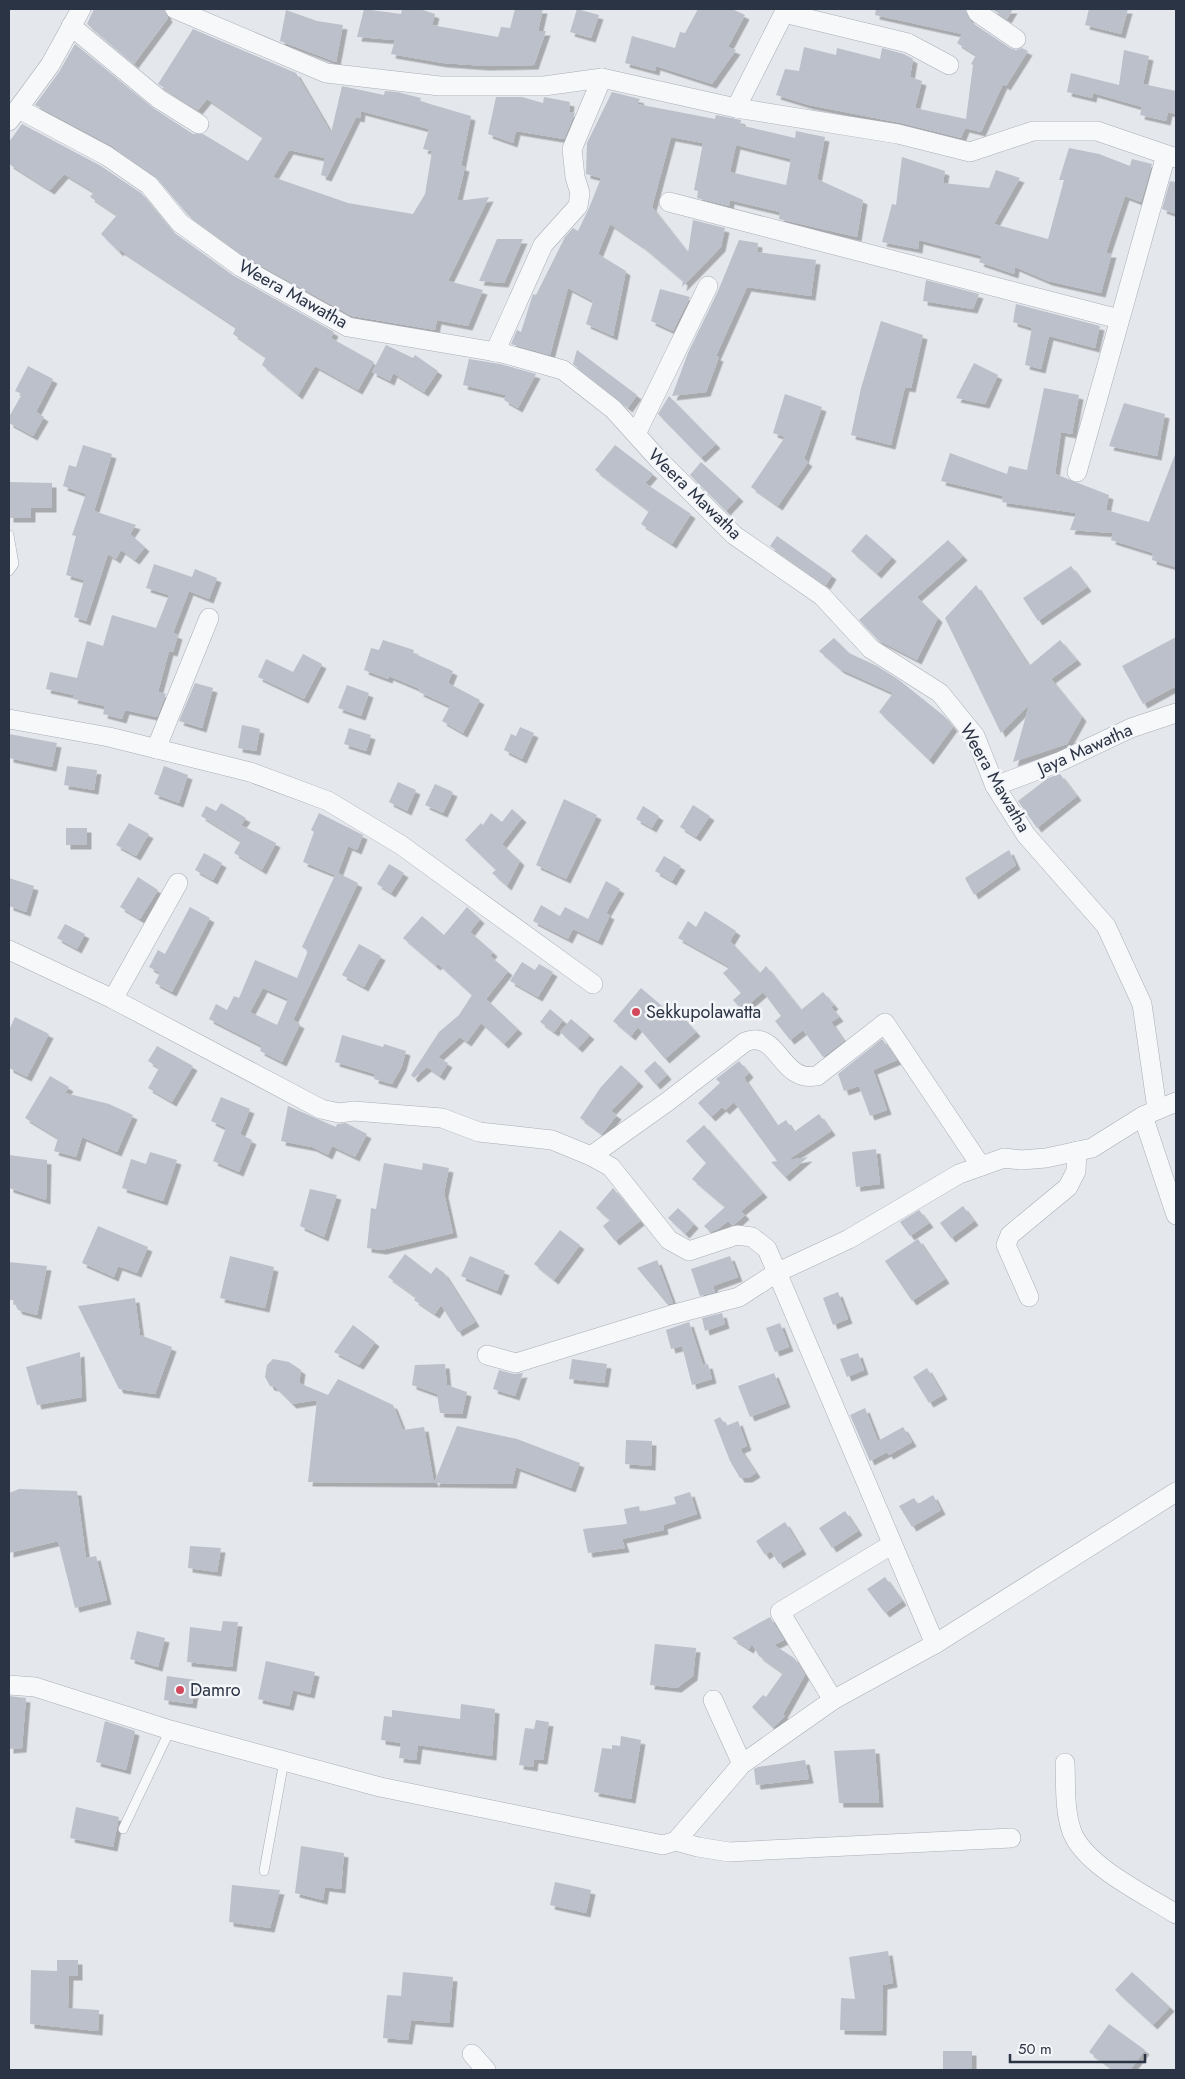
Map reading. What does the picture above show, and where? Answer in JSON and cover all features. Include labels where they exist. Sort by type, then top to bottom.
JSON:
[{"type":"street","points":[[14,115],[50,65],[81,9]]},
{"type":"street","points":[[175,9],[326,73],[440,86],[544,86],[602,78],[736,108],[898,134],[970,152],[1033,131],[1096,131],[1171,157],[1120,319],[1077,472]]},
{"type":"street","points":[[976,9],[978,13],[1016,38]]},
{"type":"street","points":[[736,108],[785,11],[908,43],[949,65]]},
{"type":"street","points":[[71,26],[159,99],[200,124]]},
{"type":"street","points":[[496,352],[543,246],[578,206],[580,193],[575,177],[572,149],[602,78]]},
{"type":"street","name":"Weera Mawatha","points":[[14,115],[107,156],[149,184],[180,223],[240,268],[348,327],[496,352],[563,370],[613,409],[734,535],[822,596],[871,649],[940,693],[975,736],[995,786],[1026,835],[1106,926],[1142,1004],[1150,1112],[1176,1214]]},
{"type":"street","points":[[669,202],[1120,319]]},
{"type":"street","points":[[636,434],[708,286]]},
{"type":"street","points":[[156,749],[209,618]]},
{"type":"street","name":"Jaya Mawatha","points":[[995,786],[1059,762],[1131,728],[1176,713]]},
{"type":"street","points":[[9,719],[109,737],[250,772],[328,801],[402,845],[593,984]]},
{"type":"street","points":[[113,998],[178,883]]},
{"type":"street","points":[[9,950],[113,998],[321,1109],[339,1113],[354,1111],[442,1118],[479,1132],[552,1140],[592,1156],[611,1167],[669,1240],[689,1251],[737,1234],[752,1237],[767,1250],[891,1545],[935,1644]]},
{"type":"street","points":[[592,1156],[667,1102],[745,1042],[758,1040],[765,1043],[795,1073],[807,1078],[817,1076],[885,1023],[981,1166]]},
{"type":"street","points":[[487,1355],[516,1363],[671,1315],[739,1297],[776,1273],[849,1239],[959,1174],[1004,1158],[1046,1158],[1092,1148],[1150,1112],[1176,1102]]},
{"type":"street","points":[[1029,1297],[1006,1245],[1010,1235],[1068,1187],[1076,1171],[1077,1152]]},
{"type":"street","points":[[9,1685],[35,1687],[170,1730],[380,1787],[663,1845],[676,1841],[742,1764],[833,1700],[935,1644],[1176,1492]]},
{"type":"street","points":[[833,1700],[780,1612],[891,1545]]},
{"type":"street","points":[[713,1700],[742,1764]]},
{"type":"street","points":[[1065,1763],[1066,1802],[1072,1833],[1094,1862],[1176,1914]]},
{"type":"street","points":[[676,1841],[698,1848],[728,1852],[1010,1838]]},
{"type":"street","points":[[472,2054],[486,2070]]},
{"type":"lane","points":[[9,535],[11,536],[14,564],[9,572]]},
{"type":"lane","points":[[123,1829],[170,1730]]},
{"type":"lane","points":[[264,1871],[284,1761]]},
{"type":"building","points":[[94,9],[164,9],[168,18],[134,64],[87,24]]},
{"type":"building","points":[[364,9],[401,14],[402,9],[420,9],[435,14],[432,25],[498,37],[501,27],[510,28],[515,9],[543,9],[538,31],[546,31],[534,65],[485,66],[443,63],[391,54],[395,40],[357,37]]},
{"type":"building","points":[[577,9],[599,15],[591,38],[570,32]]},
{"type":"building","points":[[698,9],[732,9],[745,15],[728,47],[736,50],[712,84],[656,66],[655,71],[625,63],[632,36],[675,48],[680,32],[685,33]]},
{"type":"building","points":[[876,9],[965,9],[971,22],[1010,48],[1016,50],[1022,48],[1028,51],[1006,86],[1003,84],[981,132],[965,128],[961,138],[901,123],[809,105],[776,95],[785,69],[799,71],[804,47],[836,55],[837,48],[880,59],[882,48],[904,54],[913,59],[910,77],[922,81],[915,108],[966,119],[973,65],[971,64],[976,55],[957,43],[962,34],[875,15]]},
{"type":"building","points":[[992,9],[1013,9],[1007,19]]},
{"type":"building","points":[[1089,9],[1128,9],[1121,34],[1085,25]]},
{"type":"building","points":[[286,10],[317,21],[343,25],[336,62],[280,41]]},
{"type":"building","points":[[193,29],[296,73],[331,133],[342,86],[384,95],[385,91],[397,92],[421,98],[420,101],[471,116],[461,166],[465,167],[457,201],[489,197],[448,281],[483,290],[468,326],[437,320],[435,330],[352,316],[247,258],[188,215],[155,176],[112,146],[35,105],[59,72],[75,44],[153,108],[193,134],[203,134],[248,161],[263,137],[207,99],[198,110],[158,84]],"holes":[[[361,111],[429,129],[423,149],[432,151],[425,194],[413,214],[348,203],[273,177],[289,150],[325,158],[321,175],[327,177],[356,117],[360,118]]]},
{"type":"building","points":[[1124,50],[1149,56],[1143,84],[1176,91],[1176,114],[1168,112],[1166,121],[1140,115],[1142,107],[1093,93],[1092,98],[1067,92],[1071,73],[1119,85]]},
{"type":"building","points":[[612,92],[640,99],[637,104],[715,119],[716,115],[741,120],[740,125],[795,138],[796,131],[825,137],[817,179],[863,200],[857,237],[779,219],[780,212],[730,200],[729,206],[697,198],[698,191],[694,190],[703,143],[671,137],[652,207],[688,253],[693,220],[725,228],[721,247],[682,287],[683,281],[642,246],[610,224],[598,254],[626,271],[613,336],[586,324],[593,301],[568,288],[550,355],[511,344],[517,330],[521,332],[533,294],[536,295],[565,237],[573,228],[578,231],[601,178],[586,174],[587,143]],"holes":[[[736,145],[791,159],[786,185],[730,172]]]},
{"type":"building","points":[[496,97],[522,97],[543,103],[544,97],[570,102],[569,112],[575,113],[564,139],[516,131],[513,143],[488,134]]},
{"type":"building","points":[[22,124],[101,166],[141,193],[173,232],[234,276],[334,332],[331,338],[374,362],[358,390],[315,366],[298,395],[262,365],[266,357],[233,334],[236,327],[120,250],[119,252],[101,234],[117,215],[90,197],[94,192],[64,174],[50,190],[9,164],[9,142]]},
{"type":"building","points":[[1069,148],[1099,154],[1130,166],[1132,159],[1152,164],[1141,202],[1125,196],[1106,253],[1112,253],[1101,293],[1048,281],[1015,267],[1014,274],[979,262],[982,256],[919,240],[918,249],[882,242],[892,204],[896,205],[902,157],[945,171],[943,183],[989,188],[996,170],[1020,178],[994,224],[1048,239],[1064,180],[1059,180]]},
{"type":"building","points":[[1170,181],[1176,182],[1176,214],[1162,209]]},
{"type":"building","points":[[497,239],[523,239],[504,283],[479,281]]},
{"type":"building","points":[[739,240],[758,243],[757,252],[816,260],[811,296],[747,287],[716,356],[719,357],[706,392],[672,396],[688,353],[718,291]]},
{"type":"building","points":[[926,280],[979,294],[973,309],[923,301]]},
{"type":"building","points":[[660,289],[690,297],[673,331],[651,321]]},
{"type":"building","points":[[1016,304],[1100,326],[1095,348],[1049,336],[1041,369],[1025,365],[1032,328],[1013,322]]},
{"type":"building","points":[[881,321],[923,335],[911,388],[905,387],[891,445],[851,435],[861,388]]},
{"type":"building","points":[[386,345],[413,358],[415,355],[438,371],[424,392],[393,373],[390,381],[372,372]]},
{"type":"building","points":[[577,350],[637,395],[628,408],[573,364]]},
{"type":"building","points":[[469,359],[500,364],[536,374],[518,408],[504,400],[506,395],[463,385]]},
{"type":"building","points":[[974,363],[998,375],[985,404],[956,398]]},
{"type":"building","points":[[28,366],[53,379],[36,412],[44,417],[33,436],[9,423],[9,417],[22,394],[15,391]]},
{"type":"building","points":[[1044,388],[1079,395],[1072,434],[1061,432],[1055,474],[1109,495],[1106,510],[1149,522],[1176,452],[1176,567],[1152,560],[1153,553],[1111,540],[1113,533],[1070,530],[1076,513],[1002,502],[1003,496],[941,481],[950,453],[1007,474],[1009,466],[1027,470]]},
{"type":"building","points":[[785,394],[822,407],[804,459],[808,462],[778,506],[751,487],[785,437],[773,433]]},
{"type":"building","points":[[669,396],[716,444],[701,458],[658,414]]},
{"type":"building","points":[[1124,403],[1165,414],[1157,456],[1109,446]]},
{"type":"building","points":[[83,445],[112,454],[94,511],[136,525],[130,534],[145,547],[135,560],[121,550],[116,559],[108,554],[86,621],[74,617],[84,580],[66,575],[76,536],[72,535],[86,494],[63,486],[69,465],[76,467]]},
{"type":"building","points":[[615,445],[653,474],[645,483],[691,514],[672,544],[641,524],[649,511],[595,470]]},
{"type":"building","points":[[701,462],[739,497],[726,511],[690,475]]},
{"type":"building","points":[[9,482],[52,483],[52,508],[31,508],[31,518],[9,518]]},
{"type":"building","points":[[866,534],[892,557],[877,574],[851,551]]},
{"type":"building","points":[[777,536],[832,575],[826,585],[770,546]]},
{"type":"building","points":[[948,540],[963,556],[917,597],[938,618],[917,660],[878,640],[859,620]]},
{"type":"building","points":[[154,564],[192,577],[195,569],[217,578],[209,599],[189,591],[173,633],[178,635],[173,652],[169,651],[158,692],[166,694],[157,717],[125,710],[122,719],[103,714],[105,706],[73,699],[74,695],[46,689],[50,672],[77,678],[87,641],[103,646],[112,615],[156,628],[169,595],[146,588]]},
{"type":"building","points":[[1071,566],[1087,587],[1038,621],[1023,598]]},
{"type":"building","points":[[976,585],[1029,666],[1060,640],[1077,660],[1051,679],[1082,717],[1067,744],[1013,762],[1029,705],[1001,733],[945,618]]},
{"type":"building","points":[[1176,637],[1176,686],[1143,704],[1122,666]]},
{"type":"building","points":[[834,638],[849,653],[877,666],[899,680],[944,716],[953,727],[929,760],[879,712],[893,693],[840,669],[819,651]]},
{"type":"building","points":[[383,640],[414,650],[413,653],[453,671],[448,683],[480,700],[463,733],[442,721],[450,706],[419,692],[420,689],[389,676],[388,679],[364,670],[371,648],[379,650]]},
{"type":"building","points":[[303,654],[322,664],[304,699],[258,677],[266,659],[293,672]]},
{"type":"building","points":[[195,683],[213,688],[202,728],[179,721]]},
{"type":"building","points":[[347,685],[369,693],[361,716],[338,708]]},
{"type":"building","points":[[242,725],[260,729],[256,751],[238,748]]},
{"type":"building","points":[[520,727],[534,733],[522,759],[504,750],[511,734],[516,736]]},
{"type":"building","points":[[349,728],[371,735],[366,751],[344,744]]},
{"type":"building","points":[[9,734],[57,743],[52,767],[9,758]]},
{"type":"building","points":[[67,766],[97,770],[94,790],[64,785]]},
{"type":"building","points":[[164,766],[188,775],[179,803],[154,794]]},
{"type":"building","points":[[1060,774],[1077,796],[1037,828],[1018,801],[1048,778]]},
{"type":"building","points":[[398,782],[416,790],[407,811],[389,802]]},
{"type":"building","points":[[435,784],[453,792],[443,813],[425,805]]},
{"type":"building","points":[[564,799],[597,815],[566,879],[536,865]]},
{"type":"building","points":[[221,803],[246,818],[241,825],[276,843],[262,870],[234,853],[241,841],[201,816],[206,806],[216,811]]},
{"type":"building","points":[[693,805],[710,816],[696,837],[680,827]]},
{"type":"building","points":[[643,806],[659,816],[652,828],[636,819]]},
{"type":"building","points":[[512,809],[522,818],[502,844],[520,861],[507,886],[492,873],[496,870],[465,840],[481,823],[483,825],[491,813],[502,822]]},
{"type":"building","points":[[319,813],[363,835],[357,850],[348,846],[338,873],[358,883],[293,1020],[300,1024],[282,1062],[260,1051],[262,1046],[209,1019],[216,1004],[227,1010],[234,996],[239,998],[255,960],[297,978],[308,951],[302,947],[335,875],[303,862],[314,832],[311,830]],"holes":[[[263,988],[288,999],[277,1025],[250,1012]]]},
{"type":"building","points":[[129,823],[149,834],[136,856],[116,845]]},
{"type":"building","points":[[66,828],[87,828],[87,845],[66,845]]},
{"type":"building","points":[[1009,850],[1016,865],[974,895],[965,878]]},
{"type":"building","points":[[204,853],[222,863],[213,880],[195,870]]},
{"type":"building","points":[[664,856],[681,866],[672,881],[655,871]]},
{"type":"building","points":[[389,864],[404,873],[391,893],[377,884]]},
{"type":"building","points":[[138,877],[158,890],[140,919],[120,907]]},
{"type":"building","points":[[9,878],[34,886],[26,912],[9,906]]},
{"type":"building","points":[[606,881],[620,889],[606,913],[610,915],[598,941],[573,929],[568,939],[533,921],[541,905],[560,916],[565,907],[588,919]]},
{"type":"building","points":[[190,907],[210,918],[172,992],[155,983],[160,973],[149,967],[158,950],[165,954]]},
{"type":"building","points":[[467,907],[480,919],[470,932],[493,952],[490,956],[508,971],[486,999],[518,1029],[504,1044],[481,1023],[467,1042],[460,1037],[438,1057],[448,1063],[440,1076],[427,1067],[414,1078],[411,1075],[439,1032],[459,1015],[472,995],[438,964],[436,966],[403,938],[422,916],[444,935]]},
{"type":"building","points":[[705,911],[736,931],[730,941],[760,973],[766,966],[801,1010],[823,992],[834,1005],[831,1007],[839,1017],[831,1022],[844,1041],[823,1057],[803,1030],[790,1040],[775,1021],[781,1016],[763,992],[742,1010],[733,1000],[741,993],[723,973],[730,967],[678,938],[688,921],[696,927]]},
{"type":"building","points":[[65,924],[85,934],[77,949],[57,938]]},
{"type":"building","points":[[359,944],[381,956],[364,987],[342,975]]},
{"type":"building","points":[[522,962],[535,970],[539,964],[553,972],[538,997],[510,981]]},
{"type":"building","points":[[641,988],[676,1018],[680,1014],[696,1032],[665,1059],[638,1027],[631,1036],[613,1021]]},
{"type":"building","points":[[550,1009],[563,1020],[554,1032],[540,1022]]},
{"type":"building","points":[[15,1017],[49,1034],[27,1077],[9,1068],[9,1030]]},
{"type":"building","points":[[571,1019],[590,1035],[578,1048],[560,1032]]},
{"type":"building","points":[[342,1035],[383,1047],[384,1044],[406,1051],[402,1066],[392,1084],[374,1079],[375,1074],[335,1062]]},
{"type":"building","points":[[882,1039],[897,1060],[873,1070],[887,1110],[870,1116],[859,1086],[844,1091],[838,1074]]},
{"type":"building","points":[[157,1046],[193,1066],[172,1102],[148,1088],[159,1068],[148,1061]]},
{"type":"building","points":[[655,1061],[667,1075],[656,1085],[644,1071]]},
{"type":"building","points":[[739,1061],[749,1073],[744,1078],[777,1126],[786,1120],[794,1132],[819,1114],[831,1131],[788,1160],[808,1157],[785,1177],[771,1162],[777,1161],[734,1102],[725,1110],[722,1107],[711,1117],[698,1103],[720,1083],[716,1079]]},
{"type":"building","points":[[621,1065],[639,1082],[611,1111],[617,1115],[602,1134],[580,1118],[601,1087]]},
{"type":"building","points":[[50,1076],[69,1087],[65,1093],[109,1104],[133,1115],[117,1152],[82,1137],[76,1157],[54,1151],[58,1138],[25,1118]]},
{"type":"building","points":[[221,1097],[250,1109],[240,1134],[252,1140],[239,1172],[213,1161],[226,1128],[211,1121]]},
{"type":"building","points":[[288,1106],[336,1127],[337,1124],[346,1123],[367,1134],[355,1157],[332,1146],[328,1155],[312,1147],[281,1141]]},
{"type":"building","points":[[704,1125],[763,1193],[741,1211],[745,1215],[735,1224],[732,1225],[728,1221],[718,1229],[710,1232],[704,1226],[725,1207],[692,1179],[706,1163],[686,1141]]},
{"type":"building","points":[[876,1149],[880,1184],[856,1187],[852,1152]]},
{"type":"building","points":[[150,1152],[177,1160],[163,1201],[122,1188],[131,1159],[146,1164]]},
{"type":"building","points":[[9,1155],[47,1160],[46,1200],[9,1188]]},
{"type":"building","points":[[384,1163],[422,1170],[423,1163],[449,1168],[444,1193],[453,1233],[382,1250],[367,1248],[371,1208],[376,1209]]},
{"type":"building","points":[[613,1188],[640,1221],[615,1241],[603,1226],[610,1220],[596,1208]]},
{"type":"building","points":[[310,1189],[337,1195],[324,1237],[300,1226]]},
{"type":"building","points":[[963,1206],[974,1221],[951,1238],[940,1223]]},
{"type":"building","points":[[678,1208],[694,1224],[685,1234],[668,1218]]},
{"type":"building","points":[[919,1210],[929,1223],[910,1236],[900,1222]]},
{"type":"building","points":[[98,1226],[148,1247],[137,1273],[118,1266],[114,1277],[82,1263]]},
{"type":"building","points":[[560,1230],[580,1245],[554,1280],[534,1264]]},
{"type":"building","points":[[918,1239],[945,1279],[912,1301],[885,1261]]},
{"type":"building","points":[[405,1254],[431,1274],[436,1267],[444,1273],[475,1322],[458,1332],[441,1305],[435,1314],[414,1300],[416,1297],[388,1277]]},
{"type":"building","points":[[230,1256],[274,1267],[265,1308],[220,1298]]},
{"type":"building","points":[[470,1256],[505,1271],[497,1291],[461,1276]]},
{"type":"building","points":[[730,1256],[738,1277],[713,1286],[715,1292],[700,1296],[691,1269]]},
{"type":"building","points":[[657,1260],[673,1303],[667,1304],[637,1268]]},
{"type":"building","points":[[9,1262],[47,1266],[37,1315],[18,1310],[13,1300],[9,1300]]},
{"type":"building","points":[[838,1292],[848,1319],[833,1325],[823,1298]]},
{"type":"building","points":[[135,1298],[140,1335],[172,1347],[155,1394],[119,1389],[78,1306]]},
{"type":"building","points":[[722,1313],[725,1324],[705,1331],[702,1318]]},
{"type":"building","points":[[689,1322],[703,1365],[708,1364],[712,1379],[692,1385],[682,1346],[671,1349],[666,1330]]},
{"type":"building","points":[[780,1323],[789,1347],[775,1352],[766,1328]]},
{"type":"building","points":[[353,1325],[375,1342],[359,1365],[334,1352]]},
{"type":"building","points":[[80,1352],[82,1397],[37,1405],[26,1367]]},
{"type":"building","points":[[858,1353],[864,1370],[847,1377],[840,1359]]},
{"type":"building","points":[[273,1359],[289,1362],[301,1370],[299,1383],[328,1395],[338,1379],[393,1405],[403,1430],[424,1427],[434,1483],[308,1482],[317,1400],[292,1404],[275,1387],[270,1386],[265,1377],[267,1365]]},
{"type":"building","points":[[572,1359],[607,1364],[604,1383],[569,1379]]},
{"type":"building","points":[[445,1364],[447,1385],[467,1392],[462,1414],[440,1413],[437,1394],[412,1385],[415,1365]]},
{"type":"building","points":[[927,1368],[943,1395],[929,1403],[913,1377]]},
{"type":"building","points":[[499,1370],[514,1374],[523,1373],[515,1396],[493,1389]]},
{"type":"building","points":[[774,1373],[786,1403],[750,1417],[738,1386]]},
{"type":"building","points":[[865,1408],[878,1441],[903,1427],[912,1442],[889,1455],[887,1452],[870,1461],[850,1415]]},
{"type":"building","points":[[720,1417],[726,1426],[738,1421],[747,1446],[740,1449],[756,1473],[748,1478],[740,1478],[730,1461],[714,1420]]},
{"type":"building","points":[[457,1426],[517,1439],[580,1463],[571,1488],[516,1467],[512,1484],[434,1483]]},
{"type":"building","points":[[626,1440],[652,1441],[651,1466],[625,1464]]},
{"type":"building","points":[[19,1489],[77,1491],[86,1558],[96,1556],[107,1600],[75,1608],[58,1541],[9,1553],[9,1493]]},
{"type":"building","points":[[690,1492],[697,1514],[663,1525],[664,1530],[622,1539],[625,1548],[588,1553],[583,1529],[627,1524],[624,1509],[639,1506],[640,1512],[676,1504],[674,1497]]},
{"type":"building","points":[[933,1495],[941,1510],[912,1527],[899,1506],[914,1498],[918,1504]]},
{"type":"building","points":[[845,1511],[858,1531],[832,1548],[819,1528]]},
{"type":"building","points":[[785,1522],[802,1550],[779,1564],[771,1551],[765,1555],[756,1541]]},
{"type":"building","points":[[190,1546],[221,1548],[217,1572],[188,1568]]},
{"type":"building","points":[[885,1577],[902,1601],[885,1613],[867,1589]]},
{"type":"building","points":[[770,1617],[784,1640],[774,1645],[794,1658],[805,1675],[783,1714],[785,1716],[773,1728],[752,1707],[763,1695],[766,1697],[783,1673],[759,1656],[752,1644],[749,1649],[732,1638]]},
{"type":"building","points":[[223,1621],[238,1622],[232,1667],[187,1662],[190,1627],[221,1631]]},
{"type":"building","points":[[137,1631],[165,1638],[158,1667],[130,1659]]},
{"type":"building","points":[[655,1644],[696,1648],[693,1676],[677,1688],[650,1685]]},
{"type":"building","points":[[266,1661],[315,1672],[310,1694],[293,1690],[289,1706],[258,1699]]},
{"type":"building","name":"Damro","points":[[167,1676],[196,1680],[192,1704],[164,1700]]},
{"type":"building","points":[[9,1696],[26,1698],[22,1748],[9,1749]]},
{"type":"building","points":[[461,1704],[495,1709],[492,1756],[418,1745],[416,1760],[399,1758],[401,1743],[381,1740],[384,1716],[392,1717],[392,1710],[460,1719]]},
{"type":"building","points":[[536,1720],[549,1722],[543,1760],[534,1759],[533,1767],[519,1765],[525,1728],[534,1729]]},
{"type":"building","points":[[105,1721],[135,1731],[126,1770],[96,1762]]},
{"type":"building","points":[[621,1736],[641,1740],[631,1799],[594,1792],[602,1748],[612,1749],[612,1745],[620,1746]]},
{"type":"building","points":[[875,1749],[879,1803],[839,1803],[834,1751]]},
{"type":"building","points":[[805,1760],[809,1779],[756,1785],[754,1769]]},
{"type":"building","points":[[76,1807],[119,1817],[113,1847],[70,1838]]},
{"type":"building","points":[[301,1846],[344,1853],[341,1889],[325,1887],[323,1900],[295,1893]]},
{"type":"building","points":[[555,1882],[591,1890],[586,1913],[550,1905]]},
{"type":"building","points":[[232,1885],[280,1890],[270,1928],[229,1922]]},
{"type":"building","points":[[888,1951],[893,1983],[883,1985],[882,2031],[840,2030],[841,1998],[855,1999],[849,1957]]},
{"type":"building","points":[[57,1960],[78,1960],[78,1976],[69,1976],[68,2008],[99,2010],[98,2031],[30,2024],[31,1970],[57,1971]]},
{"type":"building","points":[[403,1972],[453,1977],[449,2023],[411,2020],[408,2040],[383,2038],[387,1995],[401,1996]]},
{"type":"building","points":[[1132,1972],[1170,2007],[1153,2025],[1115,1990]]},
{"type":"building","points":[[1109,2024],[1145,2050],[1130,2070],[1114,2070],[1089,2052]]},
{"type":"building","points":[[943,2051],[972,2051],[972,2070],[943,2070]]},
{"type":"place","name":"Sekkupolawatta","points":[[636,1012]]},
{"type":"place","name":"Damro","points":[[180,1690]]}]
